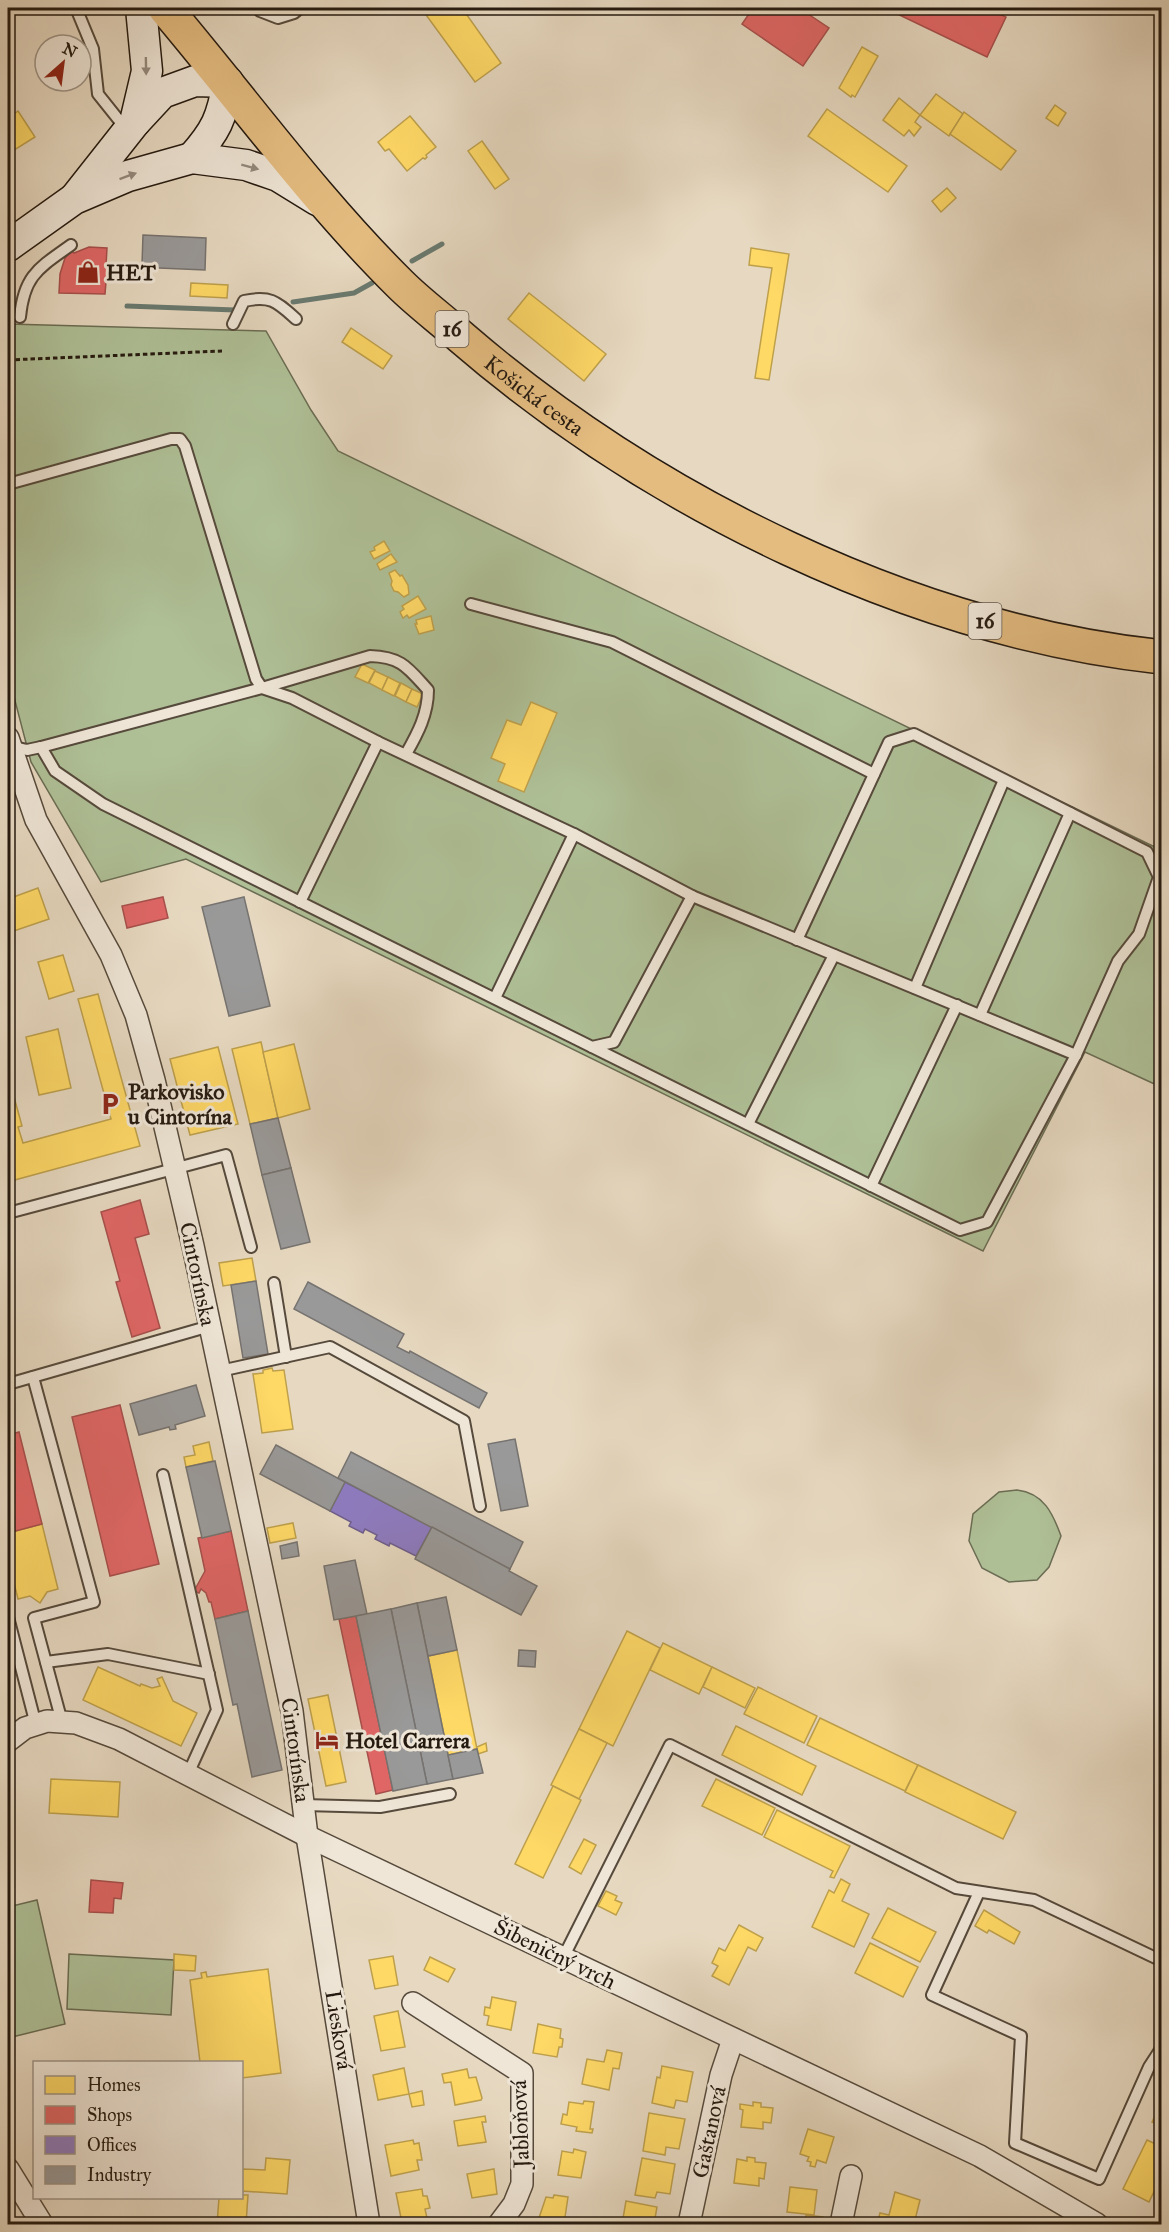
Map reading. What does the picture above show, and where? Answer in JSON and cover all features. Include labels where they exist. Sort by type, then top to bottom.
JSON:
[{"type":"main road","name":"Košická cesta","points":[[165,8],[228,82],[327,206],[402,286],[487,359],[568,421],[680,494],[751,530],[843,572],[941,608],[1009,628],[1070,642],[1161,657]]},
{"type":"street","points":[[131,127],[147,71],[141,8]]},
{"type":"street","points":[[74,199],[131,127],[162,93],[195,81],[228,82],[224,110],[211,136],[192,158]]},
{"type":"street","points":[[8,246],[74,199],[128,176],[192,158],[246,165],[278,176],[327,206]]},
{"type":"street","name":"Cintorínska","points":[[8,742],[36,820],[111,955],[136,1015],[154,1080],[220,1371],[292,1711],[307,1836]]},
{"type":"street","name":"Šibeničný vrch","points":[[8,1741],[25,1728],[48,1721],[76,1723],[119,1739],[307,1836],[980,2156],[1097,2224]]},
{"type":"street","name":"Liesková","points":[[307,1836],[369,2224]]},
{"type":"street","name":"Jabloňová","points":[[413,2003],[522,2073],[522,2184],[514,2204],[499,2224]]},
{"type":"street","name":"Gaštanová","points":[[688,2224],[722,2075],[733,2040]]},
{"type":"street","points":[[8,2169],[42,2224]]},
{"type":"street","points":[[841,2224],[851,2176]]},
{"type":"lane","points":[[76,8],[93,49],[98,94],[131,127]]},
{"type":"lane","points":[[257,8],[278,18],[294,13],[300,8]]},
{"type":"lane","points":[[20,317],[22,296],[33,275],[71,244]]},
{"type":"lane","points":[[233,324],[244,301],[259,298],[272,299],[296,319]]},
{"type":"lane","points":[[8,484],[171,439],[180,439],[185,446],[256,680],[262,688],[292,698],[378,742],[574,834],[692,896],[1076,1055]]},
{"type":"lane","points":[[471,604],[612,642],[874,774]]},
{"type":"lane","points":[[8,742],[27,750],[41,747],[262,688],[370,656],[388,656],[405,665],[428,690],[428,705],[418,732],[406,754]]},
{"type":"lane","points":[[41,747],[55,771],[103,804],[960,1230],[987,1222],[1076,1055],[1118,961],[1139,934],[1159,877],[1147,852],[914,734],[889,742],[797,940]]},
{"type":"lane","points":[[300,902],[378,742]]},
{"type":"lane","points":[[915,988],[1004,780]]},
{"type":"lane","points":[[980,1015],[1070,813]]},
{"type":"lane","points":[[495,998],[574,834]]},
{"type":"lane","points":[[592,1047],[614,1042],[692,896]]},
{"type":"lane","points":[[748,1124],[834,955]]},
{"type":"lane","points":[[871,1186],[957,1005]]},
{"type":"lane","points":[[8,1213],[226,1155],[251,1247]]},
{"type":"lane","points":[[274,1283],[286,1357]]},
{"type":"lane","points":[[8,1384],[210,1326]]},
{"type":"lane","points":[[220,1371],[330,1347],[464,1420],[480,1506]]},
{"type":"lane","points":[[33,1377],[94,1602],[34,1618],[62,1722]]},
{"type":"lane","points":[[163,1474],[217,1710],[188,1774]]},
{"type":"lane","points":[[8,1617],[36,1725]]},
{"type":"lane","points":[[46,1662],[108,1654],[208,1674]]},
{"type":"lane","points":[[563,1958],[670,1745],[956,1888],[1034,1900],[1161,1961]]},
{"type":"lane","points":[[304,1805],[380,1807],[450,1794]]},
{"type":"lane","points":[[979,1892],[932,1995],[1020,2036],[1015,2143],[1099,2179],[1149,2067],[1161,2047]]},
{"type":"path","points":[[8,360],[222,351]]},
{"type":"green space","points":[[8,324],[266,331],[311,410],[338,451],[1161,850],[1161,1087],[1085,1052],[983,1251],[186,859],[101,882],[31,762],[8,674]]},
{"type":"green space","points":[[1017,1490],[1034,1495],[1041,1500],[1055,1520],[1061,1536],[1049,1567],[1037,1580],[1009,1582],[982,1568],[969,1541],[973,1514],[999,1492]]},
{"type":"green space","points":[[37,1900],[65,2024],[8,2038],[8,1907]]},
{"type":"green space","points":[[69,1954],[174,1960],[171,2015],[67,2009]]},
{"type":"building: Homes","points":[[421,8],[462,8],[501,63],[475,82]]},
{"type":"building: Homes","points":[[862,47],[878,56],[855,97],[852,95],[851,97],[839,88]]},
{"type":"building: Homes","points":[[936,94],[963,114],[949,136],[920,115]]},
{"type":"building: Homes","points":[[899,98],[920,115],[915,122],[921,127],[914,136],[909,130],[904,136],[883,120]]},
{"type":"building: Homes","points":[[1055,105],[1066,113],[1058,126],[1046,118]]},
{"type":"building: Homes","points":[[827,109],[907,166],[888,192],[808,136]]},
{"type":"building: Homes","points":[[18,111],[35,137],[8,154],[8,118]]},
{"type":"building: Homes","points":[[964,112],[1016,151],[1001,170],[950,134]]},
{"type":"building: Homes","points":[[410,116],[436,147],[426,155],[425,159],[423,158],[407,171],[389,149],[385,151],[378,142]]},
{"type":"building: Homes","points":[[482,141],[509,179],[495,189],[468,151]]},
{"type":"building: Homes","points":[[947,188],[956,198],[941,212],[932,201]]},
{"type":"building: Homes","points":[[751,248],[789,254],[769,380],[755,378],[772,268],[749,265]]},
{"type":"building: Homes","points":[[191,283],[228,285],[227,298],[190,296]]},
{"type":"building: Homes","points":[[529,293],[606,354],[584,381],[508,319]]},
{"type":"building: Homes","points":[[351,328],[392,356],[383,369],[342,342]]},
{"type":"building: Homes","points":[[384,541],[390,551],[374,559],[370,552]]},
{"type":"building: Homes","points":[[391,554],[397,562],[380,570],[377,564]]},
{"type":"building: Homes","points":[[395,570],[400,576],[402,575],[408,585],[409,594],[404,597],[394,591],[391,585],[389,573]]},
{"type":"building: Homes","points":[[418,596],[426,609],[409,618],[407,615],[403,618],[400,612],[404,609],[402,606]]},
{"type":"building: Homes","points":[[431,616],[434,630],[419,634],[415,624],[417,624],[416,620]]},
{"type":"building: Homes","points":[[362,664],[375,670],[368,683],[355,677]]},
{"type":"building: Homes","points":[[375,671],[388,677],[382,690],[369,683]]},
{"type":"building: Homes","points":[[388,677],[400,683],[394,696],[382,690]]},
{"type":"building: Homes","points":[[401,683],[412,689],[406,702],[395,696]]},
{"type":"building: Homes","points":[[412,689],[423,694],[417,707],[406,702]]},
{"type":"building: Homes","points":[[531,702],[557,713],[524,792],[498,781],[505,764],[491,758],[507,720],[521,725]]},
{"type":"building: Homes","points":[[38,888],[49,919],[8,933],[8,899]]},
{"type":"building: Homes","points":[[63,955],[74,991],[49,999],[38,962]]},
{"type":"building: Homes","points":[[98,994],[140,1146],[11,1181],[8,1168],[8,1075],[22,1126],[18,1127],[23,1143],[111,1119],[78,999]]},
{"type":"building: Homes","points":[[58,1029],[71,1088],[39,1095],[26,1037]]},
{"type":"building: Homes","points":[[261,1042],[278,1118],[250,1124],[232,1049]]},
{"type":"building: Homes","points":[[294,1044],[310,1109],[278,1118],[263,1052]]},
{"type":"building: Homes","points":[[218,1047],[238,1124],[190,1135],[170,1059]]},
{"type":"building: Homes","points":[[252,1258],[256,1281],[223,1286],[219,1263]]},
{"type":"building: Homes","points":[[272,1368],[273,1371],[284,1370],[293,1429],[262,1433],[253,1374],[263,1373],[263,1370]]},
{"type":"building: Homes","points":[[209,1442],[213,1461],[186,1467],[184,1457],[195,1455],[193,1446]]},
{"type":"building: Homes","points":[[293,1523],[296,1538],[270,1543],[267,1528]]},
{"type":"building: Homes","points":[[42,1524],[58,1589],[47,1592],[40,1603],[30,1596],[18,1599],[8,1559],[8,1533]]},
{"type":"building: Homes","points":[[627,1631],[660,1648],[613,1746],[579,1729]]},
{"type":"building: Homes","points":[[663,1643],[712,1667],[699,1694],[650,1670]]},
{"type":"building: Homes","points":[[457,1650],[477,1749],[448,1755],[428,1656]]},
{"type":"building: Homes","points":[[98,1667],[140,1686],[141,1684],[152,1688],[160,1686],[157,1679],[162,1677],[173,1701],[197,1713],[181,1746],[83,1700]]},
{"type":"building: Homes","points":[[712,1667],[755,1688],[745,1708],[703,1687]]},
{"type":"building: Homes","points":[[758,1687],[817,1716],[804,1743],[744,1714]]},
{"type":"building: Homes","name":"Hotel Carrera","points":[[328,1695],[346,1782],[326,1786],[308,1699]]},
{"type":"building: Homes","points":[[820,1718],[918,1765],[905,1791],[807,1745]]},
{"type":"building: Homes","points":[[736,1726],[816,1766],[802,1795],[722,1755]]},
{"type":"building: Homes","points":[[579,1729],[607,1743],[579,1799],[551,1785]]},
{"type":"building: Homes","points":[[486,1743],[487,1751],[478,1754],[477,1747]]},
{"type":"building: Homes","points":[[918,1765],[1016,1812],[1003,1839],[905,1792]]},
{"type":"building: Homes","points":[[51,1779],[120,1782],[118,1817],[49,1813]]},
{"type":"building: Homes","points":[[716,1779],[775,1808],[762,1835],[702,1806]]},
{"type":"building: Homes","points":[[553,1786],[581,1800],[543,1878],[515,1864]]},
{"type":"building: Homes","points":[[777,1810],[850,1846],[834,1878],[830,1877],[833,1871],[764,1837]]},
{"type":"building: Homes","points":[[584,1839],[596,1845],[581,1874],[569,1867]]},
{"type":"building: Homes","points":[[841,1879],[850,1884],[842,1901],[869,1914],[854,1947],[812,1927],[829,1890],[834,1893]]},
{"type":"building: Homes","points":[[606,1891],[617,1896],[615,1900],[622,1903],[616,1915],[598,1906]]},
{"type":"building: Homes","points":[[888,1908],[936,1932],[920,1962],[872,1938]]},
{"type":"building: Homes","points":[[984,1910],[1020,1932],[1014,1944],[989,1930],[987,1933],[975,1926]]},
{"type":"building: Homes","points":[[739,1925],[763,1938],[756,1951],[748,1947],[729,1985],[712,1976],[718,1966],[712,1963],[719,1948],[725,1951]]},
{"type":"building: Homes","points":[[870,1943],[918,1967],[903,1997],[855,1973]]},
{"type":"building: Homes","points":[[174,1954],[196,1956],[195,1971],[174,1970]]},
{"type":"building: Homes","points":[[393,1956],[398,1985],[375,1989],[369,1960]]},
{"type":"building: Homes","points":[[430,1957],[455,1969],[448,1982],[424,1970]]},
{"type":"building: Homes","points":[[268,1969],[281,2073],[243,2078],[243,2061],[200,2061],[190,1980],[202,1978],[201,1973],[206,1972],[207,1977]]},
{"type":"building: Homes","points":[[492,1997],[516,2002],[511,2030],[487,2025],[489,2016],[484,2015],[485,2007],[490,2008]]},
{"type":"building: Homes","points":[[398,2011],[405,2047],[381,2051],[374,2016]]},
{"type":"building: Homes","points":[[538,2024],[561,2029],[562,2047],[559,2047],[557,2057],[533,2053]]},
{"type":"building: Homes","points":[[607,2050],[622,2053],[619,2069],[613,2068],[609,2090],[582,2084],[587,2059],[604,2062]]},
{"type":"building: Homes","points":[[662,2066],[693,2072],[687,2102],[676,2100],[674,2108],[652,2103],[657,2077],[660,2078]]},
{"type":"building: Homes","points":[[404,2068],[409,2094],[378,2100],[373,2075]]},
{"type":"building: Homes","points":[[467,2069],[469,2078],[476,2077],[482,2098],[455,2105],[451,2082],[444,2083],[442,2074]]},
{"type":"building: Homes","points":[[422,2091],[424,2105],[412,2107],[409,2094]]},
{"type":"building: Homes","points":[[584,2101],[594,2102],[590,2129],[593,2129],[592,2133],[576,2131],[577,2127],[561,2124],[563,2114],[567,2115],[569,2102],[583,2104]]},
{"type":"building: Homes","points":[[1162,2101],[1162,2126],[1152,2122]]},
{"type":"building: Homes","points":[[753,2102],[761,2103],[761,2107],[773,2108],[771,2123],[763,2122],[763,2129],[741,2127],[743,2110],[740,2109],[740,2104],[753,2106]]},
{"type":"building: Homes","points":[[649,2113],[685,2119],[679,2149],[666,2147],[665,2155],[643,2151]]},
{"type":"building: Homes","points":[[485,2116],[486,2122],[482,2122],[486,2142],[458,2146],[454,2121]]},
{"type":"building: Homes","points":[[808,2129],[834,2137],[826,2163],[817,2160],[815,2167],[810,2166],[811,2162],[807,2161],[809,2157],[800,2154]]},
{"type":"building: Homes","points":[[413,2140],[414,2144],[419,2143],[422,2160],[417,2160],[419,2170],[391,2176],[385,2145]]},
{"type":"building: Homes","points":[[1147,2140],[1162,2147],[1162,2175],[1149,2202],[1123,2189]]},
{"type":"building: Homes","points":[[574,2149],[586,2152],[581,2178],[558,2175],[562,2151],[573,2153]]},
{"type":"building: Homes","points":[[747,2157],[755,2158],[755,2162],[766,2163],[764,2179],[759,2178],[759,2186],[734,2183],[737,2159],[747,2161]]},
{"type":"building: Homes","points":[[266,2158],[290,2160],[287,2194],[243,2191],[243,2169],[265,2170]]},
{"type":"building: Homes","points":[[642,2158],[675,2164],[670,2194],[657,2192],[655,2198],[635,2195]]},
{"type":"building: Homes","points":[[494,2169],[497,2194],[472,2198],[467,2174]]},
{"type":"building: Homes","points":[[790,2187],[817,2190],[814,2215],[787,2212]]},
{"type":"building: Homes","points":[[422,2189],[423,2196],[427,2196],[430,2208],[425,2209],[427,2218],[402,2223],[396,2193]]},
{"type":"building: Homes","points":[[895,2192],[920,2200],[914,2224],[877,2224],[880,2213],[889,2215]]},
{"type":"building: Homes","points":[[243,2195],[248,2195],[246,2224],[217,2224],[219,2199],[243,2199]]},
{"type":"building: Homes","points":[[554,2195],[568,2197],[564,2224],[553,2224],[553,2221],[539,2218],[546,2197],[553,2198]]},
{"type":"building: Homes","points":[[626,2201],[657,2207],[654,2224],[622,2224]]},
{"type":"building: Homes","points":[[806,2215],[823,2217],[822,2224],[805,2224]]},
{"type":"building: Shops","points":[[753,8],[799,8],[829,28],[803,66],[742,24]]},
{"type":"building: Shops","points":[[885,8],[986,8],[1006,17],[987,57]]},
{"type":"building: Shops","name":"HET","points":[[89,247],[107,248],[106,266],[109,265],[115,273],[110,273],[110,278],[106,282],[105,294],[59,293],[60,274],[65,258],[72,251],[74,253]]},
{"type":"building: Shops","points":[[163,897],[168,918],[127,928],[122,906]]},
{"type":"building: Shops","points":[[140,1200],[149,1234],[135,1238],[160,1328],[132,1337],[116,1282],[120,1281],[101,1212]]},
{"type":"building: Shops","points":[[120,1405],[159,1564],[110,1576],[72,1417]]},
{"type":"building: Shops","points":[[19,1432],[42,1524],[8,1533],[8,1435]]},
{"type":"building: Shops","points":[[231,1531],[248,1611],[215,1619],[206,1593],[201,1589],[199,1593],[194,1591],[205,1571],[198,1538]]},
{"type":"building: Shops","points":[[356,1616],[393,1790],[376,1794],[339,1619]]},
{"type":"building: Shops","points":[[91,1880],[123,1883],[121,1899],[114,1898],[113,1913],[89,1912]]},
{"type":"building: Offices","points":[[345,1482],[432,1527],[416,1556],[390,1543],[389,1546],[375,1539],[377,1535],[365,1529],[363,1533],[349,1526],[351,1522],[330,1511]]},
{"type":"building: Industry","points":[[143,235],[206,238],[205,270],[136,267],[137,263],[142,264]]},
{"type":"building: Industry","points":[[244,897],[270,1006],[229,1016],[202,907]]},
{"type":"building: Industry","points":[[278,1118],[291,1168],[262,1175],[250,1124]]},
{"type":"building: Industry","points":[[291,1168],[310,1242],[281,1249],[262,1175]]},
{"type":"building: Industry","points":[[256,1281],[268,1354],[243,1358],[231,1285]]},
{"type":"building: Industry","points":[[308,1282],[404,1334],[397,1347],[409,1353],[410,1351],[487,1393],[479,1408],[294,1309]]},
{"type":"building: Industry","points":[[196,1385],[205,1416],[175,1425],[176,1429],[170,1430],[169,1427],[139,1435],[130,1404]]},
{"type":"building: Industry","points":[[515,1439],[528,1506],[501,1511],[488,1444]]},
{"type":"building: Industry","points":[[276,1445],[345,1482],[330,1511],[260,1474]]},
{"type":"building: Industry","points":[[351,1452],[523,1542],[510,1569],[338,1478]]},
{"type":"building: Industry","points":[[215,1461],[231,1531],[202,1538],[186,1467]]},
{"type":"building: Industry","points":[[432,1527],[537,1586],[521,1615],[415,1559]]},
{"type":"building: Industry","points":[[297,1542],[299,1556],[282,1559],[280,1546]]},
{"type":"building: Industry","points":[[355,1560],[367,1614],[334,1620],[324,1566]]},
{"type":"building: Industry","points":[[446,1597],[457,1650],[428,1656],[417,1603]]},
{"type":"building: Industry","points":[[417,1603],[453,1779],[427,1784],[391,1609]]},
{"type":"building: Industry","points":[[391,1609],[427,1784],[393,1791],[356,1616]]},
{"type":"building: Industry","points":[[248,1611],[282,1770],[252,1777],[237,1704],[233,1705],[215,1619]]},
{"type":"building: Industry","points":[[519,1650],[536,1651],[535,1667],[518,1666]]},
{"type":"building: Industry","points":[[477,1749],[483,1773],[453,1779],[448,1755]]},
{"type":"waterway","points":[[412,261],[442,244]]},
{"type":"waterway","points":[[293,302],[354,293],[372,283]]},
{"type":"waterway","points":[[127,306],[235,310]]},
{"type":"place","name":"HET","points":[[88,272]]},
{"type":"place","name":"Parkovisko u Cintorína","points":[[110,1104]]},
{"type":"place","name":"Hotel Carrera","points":[[327,1740]]}]
